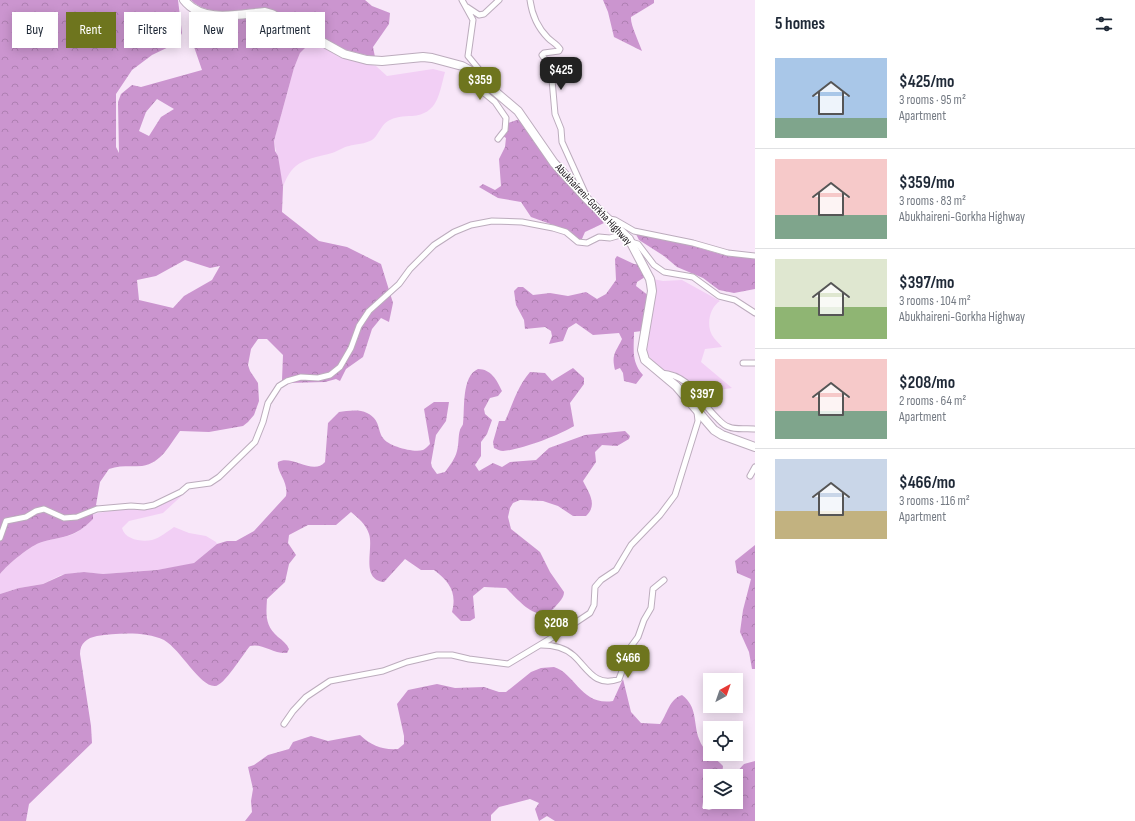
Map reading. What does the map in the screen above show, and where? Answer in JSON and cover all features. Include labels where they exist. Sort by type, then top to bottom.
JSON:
[{"type":"main road","name":"Abukhaireni-Gorkha Highway","points":[[184,0],[202,14],[213,16],[266,12],[344,54],[367,60],[382,61],[423,57],[462,66],[471,71],[518,111],[554,163],[631,242],[650,279],[652,291],[643,341],[643,355],[648,364],[676,386],[714,430],[722,435],[755,447]]},
{"type":"street","points":[[462,0],[473,20],[468,56],[482,73],[485,83]]},
{"type":"street","points":[[466,7],[479,15],[484,14],[499,0]]},
{"type":"street","points":[[530,0],[532,13],[537,24],[548,38],[560,49],[559,52],[544,52],[542,55],[552,68],[554,114],[561,129],[562,142],[588,199]]},
{"type":"street","points":[[471,71],[471,82],[495,102],[506,118],[505,130],[498,139]]},
{"type":"street","points":[[608,219],[615,220],[634,231],[693,243],[728,253],[755,256]]},
{"type":"street","points":[[0,538],[6,521],[26,517],[36,511],[44,509],[64,518],[77,517],[97,509],[131,506],[144,507],[166,500],[181,492],[188,486],[201,486],[214,480],[255,442],[268,404],[279,386],[286,381],[301,377],[318,378],[330,375],[340,367],[351,348],[359,326],[369,311],[399,284],[410,269],[434,245],[454,232],[471,225],[492,221],[522,222],[553,228],[566,232],[578,242],[587,243],[599,237],[610,238],[624,234]]},
{"type":"street","points":[[631,242],[638,244],[654,265],[664,272],[693,277],[719,296],[740,303],[746,309],[755,313]]},
{"type":"street","points":[[743,363],[755,363]]},
{"type":"street","points":[[658,373],[670,374],[684,380],[692,386],[706,408],[730,428],[754,429]]},
{"type":"street","points":[[284,724],[293,710],[306,697],[330,680],[383,671],[407,662],[437,655],[452,655],[469,659],[508,664],[590,613],[594,605],[595,587],[601,580],[616,570],[631,544],[660,515],[675,495],[698,421],[697,409]]},
{"type":"street","points":[[750,476],[755,467]]},
{"type":"street","points":[[540,645],[553,645],[573,654],[592,676],[608,681],[618,679],[624,656],[638,637],[644,620],[651,608],[653,589],[664,580]]},
{"type":"shaded area","points":[[305,48],[325,48],[339,57],[376,66],[387,76],[433,69],[445,72],[436,102],[427,111],[421,114],[399,117],[390,120],[381,128],[372,140],[302,162],[291,171],[283,187],[274,141],[294,68],[300,53]]},
{"type":"shaded area","points":[[653,279],[663,281],[682,280],[720,301],[711,311],[709,326],[713,336],[722,347],[705,349],[701,362],[732,388],[705,392],[700,395],[686,379],[661,370],[647,354],[646,343],[655,283]]},
{"type":"shaded area","points":[[188,490],[163,513],[129,521],[122,528],[130,538],[139,540],[148,541],[155,539],[174,527],[189,533],[206,536],[216,542],[217,544],[194,563],[157,570],[103,574],[84,572],[61,575],[43,584],[19,588],[0,594],[0,574],[20,555],[37,544],[75,533],[92,519],[93,514],[167,501]]},
{"type":"green space","points":[[0,0],[178,0],[179,12],[124,12],[124,48],[167,48],[152,55],[132,70],[116,94],[116,147],[119,153],[118,102],[121,94],[132,85],[141,87],[202,70],[194,48],[238,48],[238,18],[246,18],[246,48],[305,48],[300,53],[294,68],[274,141],[283,187],[282,212],[319,241],[347,247],[381,264],[393,303],[389,322],[381,318],[372,329],[363,357],[346,369],[340,381],[336,379],[325,382],[286,383],[282,380],[283,355],[267,339],[258,339],[251,349],[248,365],[258,383],[259,401],[254,415],[248,422],[243,426],[209,432],[180,431],[164,453],[155,461],[142,466],[109,469],[100,482],[96,505],[98,506],[93,514],[93,519],[81,530],[75,533],[37,544],[14,560],[0,574]],"holes":[[[157,99],[174,109],[161,117],[149,136],[139,131],[146,112]],[[185,260],[210,268],[220,266],[212,280],[184,296],[173,308],[139,300],[137,280],[156,276]]]},
{"type":"green space","points":[[191,0],[365,0],[372,6],[390,13],[389,24],[373,47],[375,57],[352,52],[325,40],[325,12],[276,12],[266,10],[220,11],[209,10]]},
{"type":"green space","points":[[603,0],[654,0],[654,3],[631,17],[633,28],[642,51],[614,37],[608,12]]},
{"type":"green space","points":[[520,119],[532,139],[546,157],[604,223],[585,232],[581,241],[567,230],[531,217],[521,202],[498,198],[479,187],[483,184],[495,190],[501,186],[499,159],[505,147],[506,138],[503,136],[508,123]]},
{"type":"green space","points":[[636,234],[672,240],[727,256],[755,258],[755,289],[734,293],[719,290],[703,278],[677,267],[664,256],[639,240]]},
{"type":"green space","points":[[617,256],[634,264],[640,265],[645,277],[637,282],[636,286],[649,296],[642,331],[634,332],[635,360],[643,375],[636,384],[624,381],[623,373],[620,368],[615,370],[614,357],[622,339],[619,333],[593,335],[576,323],[568,328],[563,341],[549,344],[552,336],[551,331],[545,327],[525,329],[524,320],[516,305],[514,291],[518,287],[523,287],[533,295],[550,293],[568,296],[586,292],[597,299],[606,294],[616,280],[615,259]]},
{"type":"green space","points":[[573,368],[584,378],[584,384],[570,403],[574,426],[550,438],[519,448],[503,451],[494,448],[493,442],[499,421],[505,421],[518,390],[530,372],[545,373],[552,381]]},
{"type":"green space","points":[[478,369],[483,369],[490,373],[496,379],[502,391],[498,396],[490,398],[484,409],[485,414],[492,420],[487,434],[481,442],[481,456],[475,465],[479,471],[493,463],[502,467],[510,462],[536,460],[549,448],[585,435],[625,431],[630,436],[629,439],[617,446],[602,445],[595,452],[596,462],[583,481],[590,494],[592,503],[590,512],[586,516],[573,516],[558,506],[543,501],[520,500],[513,503],[510,508],[508,517],[511,529],[540,552],[550,572],[564,592],[562,598],[555,607],[549,612],[542,614],[529,609],[522,604],[506,588],[484,587],[473,596],[475,618],[470,621],[461,621],[452,612],[454,599],[451,588],[434,570],[421,570],[405,559],[384,582],[377,580],[372,575],[370,569],[370,540],[368,530],[364,524],[351,512],[336,525],[308,525],[289,535],[288,543],[296,555],[289,564],[285,582],[267,599],[267,620],[274,633],[289,649],[287,653],[277,652],[255,645],[250,646],[223,681],[219,685],[215,686],[209,685],[203,681],[164,640],[140,634],[113,634],[90,638],[81,647],[80,654],[91,726],[92,743],[29,804],[26,821],[0,821],[0,594],[19,588],[43,584],[65,574],[84,572],[103,574],[157,570],[194,563],[217,544],[227,541],[236,541],[254,531],[286,496],[286,486],[278,466],[278,462],[284,460],[315,467],[320,466],[325,462],[328,423],[339,412],[357,411],[367,413],[375,419],[381,435],[390,444],[413,451],[419,451],[424,450],[430,444],[424,409],[434,402],[449,402],[446,421],[436,435],[431,463],[437,474],[445,472],[454,459],[457,451],[459,432],[463,424],[466,386],[473,373]]},
{"type":"green space","points":[[755,545],[755,669],[752,669],[749,652],[740,632],[743,610],[751,579],[737,573],[735,561]]},
{"type":"green space","points":[[554,667],[562,671],[586,694],[593,699],[602,701],[613,701],[623,679],[631,712],[641,723],[660,724],[674,700],[682,695],[691,705],[693,710],[697,733],[703,747],[703,761],[718,761],[723,766],[723,769],[703,769],[702,808],[709,810],[743,809],[743,769],[739,769],[744,764],[755,761],[755,821],[555,821],[547,816],[539,821],[535,809],[539,803],[530,799],[499,807],[491,815],[491,821],[245,821],[252,812],[251,801],[253,789],[248,767],[254,765],[268,755],[289,749],[293,742],[311,736],[328,741],[360,735],[369,742],[378,746],[387,749],[398,749],[404,744],[404,736],[397,704],[408,690],[437,684],[455,688],[484,687],[499,692],[506,692],[531,672],[541,668]]}]
